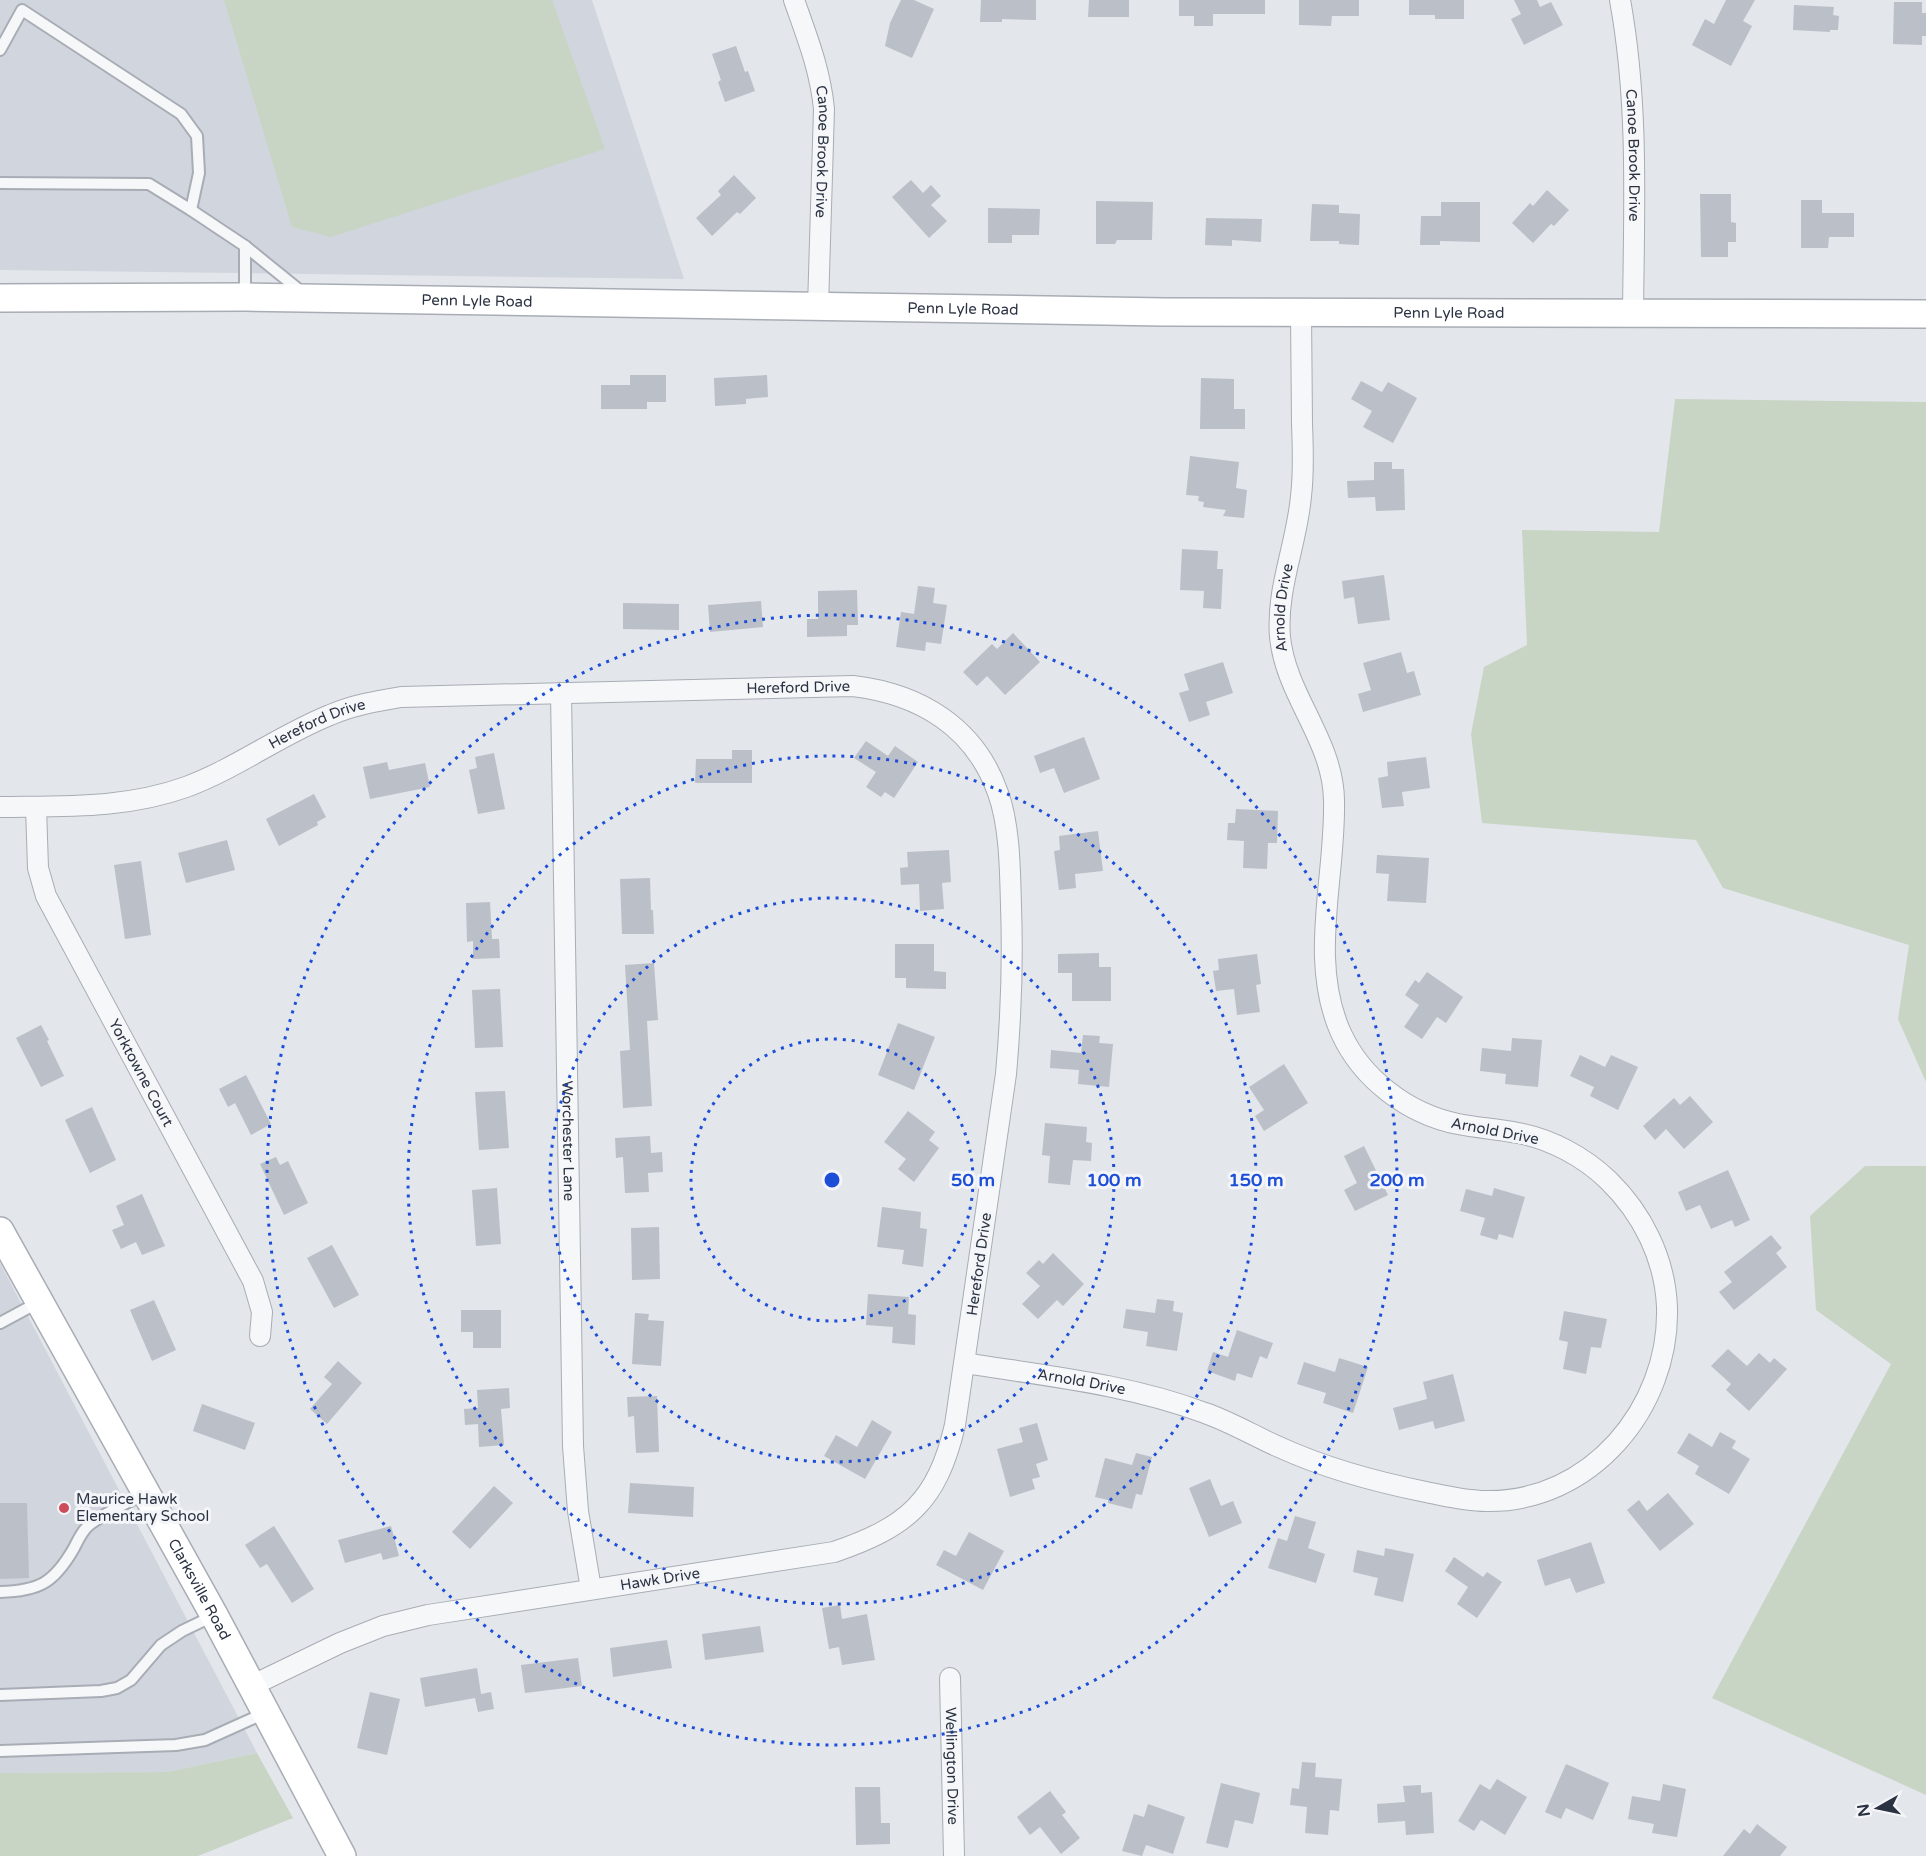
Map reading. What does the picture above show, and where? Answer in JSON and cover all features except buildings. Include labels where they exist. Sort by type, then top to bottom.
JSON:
[{"type":"street","name":"Canoe Brook Drive","points":[[794,0],[821,80],[824,109],[818,307]]},
{"type":"street","name":"Canoe Brook Drive","points":[[1620,0],[1630,67],[1635,128],[1633,313]]},
{"type":"street","name":"Penn Lyle Road","points":[[0,298],[245,297],[818,307],[1301,312],[1926,314]]},
{"type":"street","name":"Arnold Drive","points":[[965,1363],[1102,1384],[1160,1398],[1206,1413],[1281,1448],[1340,1469],[1398,1486],[1453,1498],[1491,1502],[1522,1498],[1551,1490],[1576,1478],[1598,1462],[1620,1440],[1637,1418],[1659,1367],[1666,1335],[1664,1281],[1650,1239],[1640,1218],[1623,1195],[1602,1174],[1554,1144],[1524,1134],[1454,1124],[1426,1115],[1401,1101],[1380,1085],[1358,1062],[1343,1037],[1331,1007],[1326,985],[1325,956],[1334,801],[1332,774],[1323,746],[1295,692],[1280,638],[1280,608],[1284,577],[1295,539],[1301,496],[1301,312]]},
{"type":"street","name":"Hereford Drive","points":[[0,807],[109,805],[145,799],[186,787],[219,773],[331,714],[365,703],[401,697],[853,686],[878,689],[905,697],[921,705],[952,725],[972,745],[987,768],[998,794],[1004,818],[1010,870],[1011,1016],[1006,1074],[965,1363]]},
{"type":"street","name":"Worchester Lane","points":[[561,693],[573,1446],[578,1511],[591,1589]]},
{"type":"street","name":"Yorktowne Court","points":[[36,807],[39,868],[46,896],[253,1281],[262,1312],[260,1336]]},
{"type":"street","name":"Clarksville Road","points":[[0,1231],[214,1615],[342,1856]]},
{"type":"street","name":"Hawk Drive","points":[[251,1686],[340,1643],[383,1626],[452,1610],[834,1552],[864,1542],[890,1528],[913,1510],[930,1492],[952,1436],[965,1363]]},
{"type":"street","name":"Wellington Drive","points":[[950,1678],[954,1856]]},
{"type":"lane","points":[[0,50],[22,10],[181,114],[197,136],[199,173],[191,210]]},
{"type":"lane","points":[[0,183],[149,184],[245,246],[311,298]]},
{"type":"lane","points":[[245,246],[245,297]]},
{"type":"lane","points":[[0,1323],[39,1301]]},
{"type":"lane","points":[[0,1592],[31,1590],[47,1583],[60,1570],[88,1526],[146,1493]]},
{"type":"lane","points":[[0,1695],[101,1691],[117,1688],[131,1680],[161,1645],[182,1631],[214,1615]]},
{"type":"lane","points":[[0,1751],[176,1745],[205,1740],[265,1713]]},
{"type":"shaded area","points":[[0,0],[592,0],[684,279],[0,270]]},
{"type":"shaded area","name":"Maurice Hawk Elementary School","points":[[0,1263],[257,1753],[167,1772],[0,1773]]},
{"type":"green space","points":[[224,0],[552,0],[605,149],[331,237],[292,227]]},
{"type":"green space","points":[[1675,399],[1926,402],[1926,1082],[1898,1019],[1909,945],[1723,888],[1696,840],[1482,823],[1471,734],[1484,667],[1527,645],[1522,530],[1659,532]]},
{"type":"green space","points":[[1865,1166],[1926,1166],[1926,1795],[1712,1698],[1891,1364],[1816,1310],[1810,1216]]},
{"type":"green space","points":[[257,1753],[293,1818],[198,1856],[0,1856],[0,1773],[167,1772]]},
{"type":"place","name":"Maurice Hawk Elementary School","points":[[64,1508]]}]
